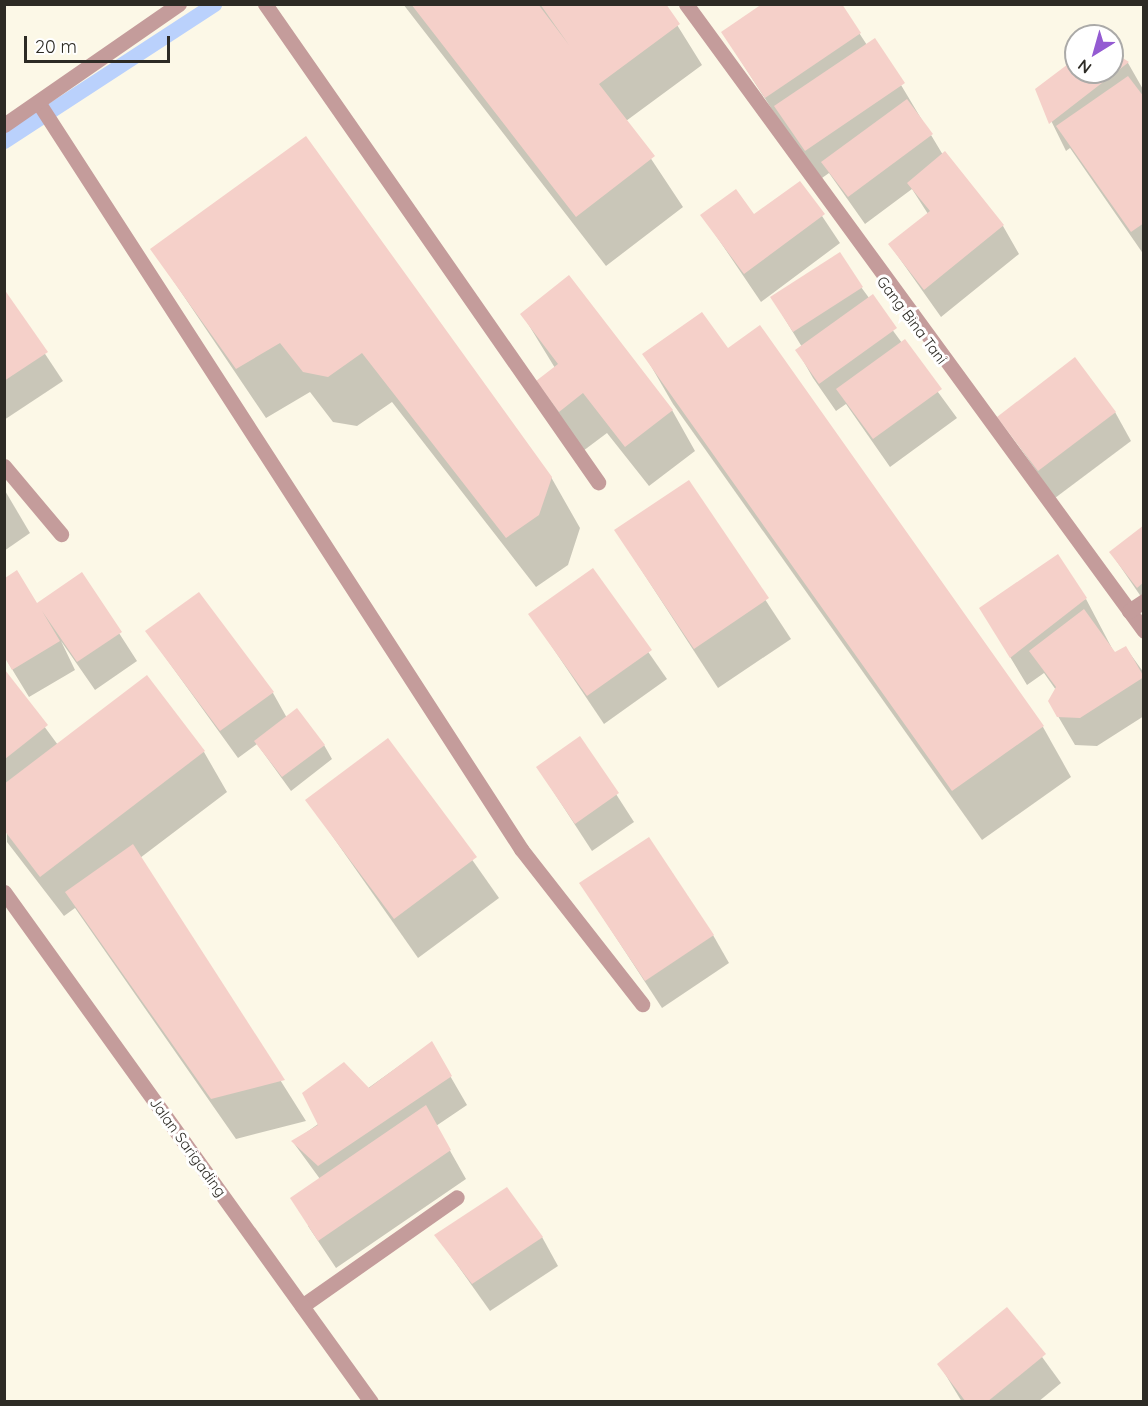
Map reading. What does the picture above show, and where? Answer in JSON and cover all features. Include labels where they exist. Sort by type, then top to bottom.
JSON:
[{"type":"street","points":[[4,125],[179,4]]},
{"type":"street","points":[[265,4],[598,482]]},
{"type":"street","name":"Gang Bina Tani","points":[[686,4],[892,294],[1143,631]]},
{"type":"street","points":[[38,102],[521,849],[642,1004]]},
{"type":"street","points":[[4,466],[61,534]]},
{"type":"street","points":[[1130,611],[1143,601]]},
{"type":"street","name":"Jalan Sarigading","points":[[4,892],[371,1401]]},
{"type":"street","points":[[302,1306],[457,1197]]},
{"type":"building","points":[[411,4],[538,4],[569,45],[540,4],[666,4],[680,24],[599,84],[655,156],[576,217]]},
{"type":"building","points":[[762,4],[842,4],[861,33],[765,98],[721,32]]},
{"type":"building","points":[[875,38],[905,83],[805,151],[774,106]]},
{"type":"building","points":[[1064,67],[1064,84],[1101,84],[1049,124],[1035,89]]},
{"type":"building","points":[[1128,76],[1144,97],[1144,223],[1131,232],[1056,126],[1116,84],[1124,84],[1124,79]]},
{"type":"building","points":[[907,99],[933,134],[848,197],[821,162]]},
{"type":"building","points":[[306,136],[552,477],[539,515],[506,538],[362,353],[328,377],[303,372],[280,343],[236,369],[150,249]]},
{"type":"building","points":[[945,151],[1004,225],[924,290],[888,244],[930,211],[907,183]]},
{"type":"building","points":[[800,181],[825,214],[744,274],[700,215],[736,189],[754,214]]},
{"type":"building","points":[[840,252],[863,287],[793,332],[770,297]]},
{"type":"building","points":[[569,275],[673,410],[625,447],[583,393],[559,412],[536,381],[558,364],[520,314]]},
{"type":"building","points":[[4,289],[48,352],[4,381]]},
{"type":"building","points":[[873,294],[897,328],[819,384],[795,350]]},
{"type":"building","points":[[702,312],[728,348],[760,325],[1044,726],[952,791],[642,354]]},
{"type":"building","points":[[905,339],[942,389],[873,439],[836,389]]},
{"type":"building","points":[[1075,357],[1116,412],[1038,471],[997,417]]},
{"type":"building","points":[[689,480],[769,598],[694,649],[614,530]]},
{"type":"building","points":[[1144,525],[1144,582],[1137,588],[1109,552]]},
{"type":"building","points":[[1058,554],[1087,598],[1010,658],[979,608]]},
{"type":"building","points":[[593,568],[652,650],[587,696],[528,614]]},
{"type":"building","points":[[17,570],[37,603],[82,572],[122,632],[77,662],[42,611],[60,641],[12,670],[5,658],[5,578]]},
{"type":"building","points":[[199,592],[274,692],[220,731],[145,631]]},
{"type":"building","points":[[1084,609],[1115,652],[1126,646],[1144,677],[1080,718],[1057,717],[1048,701],[1056,687],[1029,651]]},
{"type":"building","points":[[5,670],[48,725],[5,759]]},
{"type":"building","points":[[147,675],[205,751],[40,877],[4,830],[4,784]]},
{"type":"building","points":[[297,708],[325,745],[282,777],[254,741]]},
{"type":"building","points":[[580,736],[619,793],[575,824],[536,767]]},
{"type":"building","points":[[388,738],[477,857],[394,919],[305,800]]},
{"type":"building","points":[[649,837],[714,935],[645,981],[579,883]]},
{"type":"building","points":[[133,844],[285,1080],[211,1099],[65,892]]},
{"type":"building","points":[[432,1041],[452,1076],[318,1166],[291,1141],[318,1125],[302,1093],[344,1062],[369,1088]]},
{"type":"building","points":[[426,1105],[451,1150],[318,1241],[290,1198]]},
{"type":"building","points":[[507,1187],[543,1237],[472,1284],[434,1235]]},
{"type":"building","points":[[1007,1307],[1046,1354],[987,1402],[966,1402],[937,1364]]},
{"type":"waterway","points":[[4,141],[214,4]]}]
